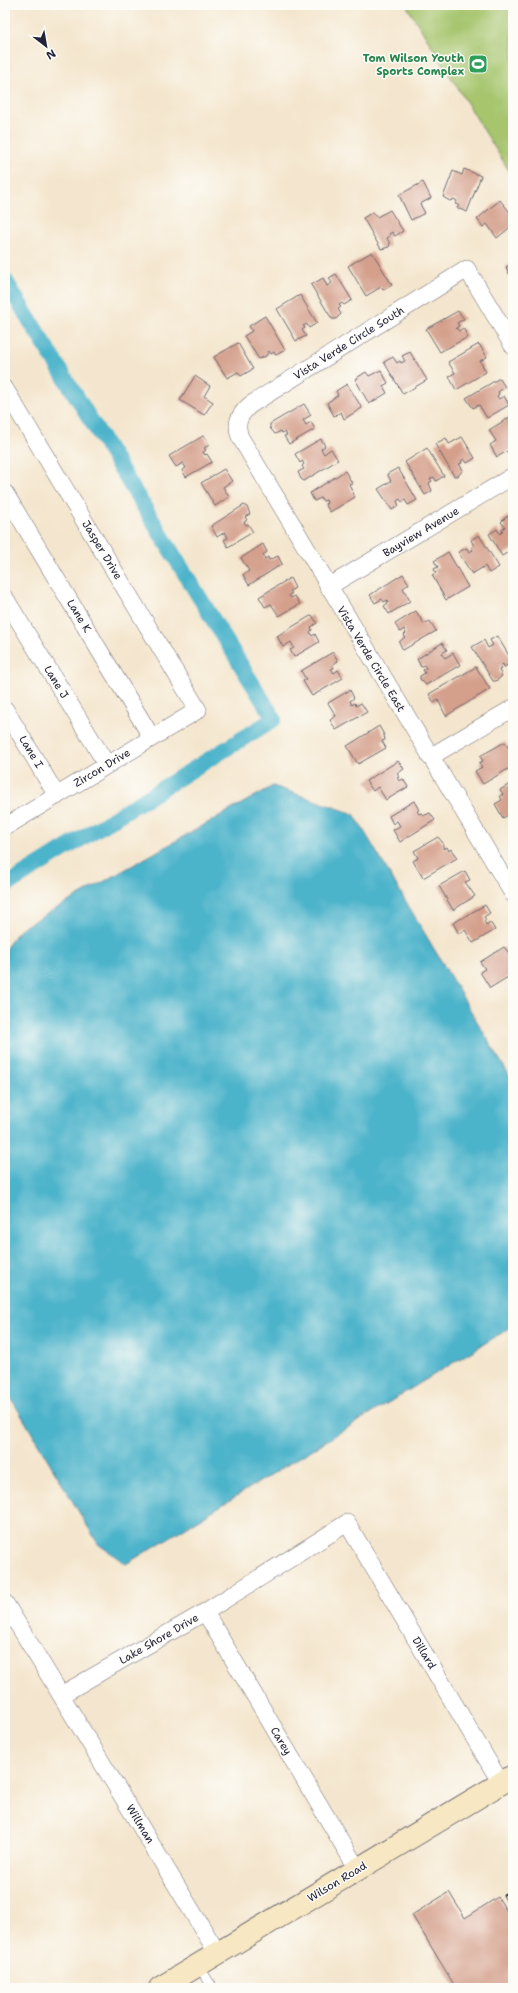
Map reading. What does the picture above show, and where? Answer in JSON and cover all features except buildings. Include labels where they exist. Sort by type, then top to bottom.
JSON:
[{"type":"main road","name":"Wilson Road","points":[[160,1988],[507,1780]]},
{"type":"street","name":"Vista Verde Circle South","points":[[237,422],[242,412],[250,405],[467,269],[513,346]]},
{"type":"street","name":"Jasper Drive","points":[[5,389],[198,710]]},
{"type":"street","name":"Vista Verde Circle East","points":[[237,422],[237,430],[240,437],[328,587],[513,894]]},
{"type":"street","name":"Bayview Avenue","points":[[328,587],[513,476]]},
{"type":"street","name":"Lane K","points":[[5,493],[152,738]]},
{"type":"street","name":"Lane J","points":[[5,598],[107,765]]},
{"type":"street","points":[[430,757],[513,708]]},
{"type":"street","name":"Lane I","points":[[5,709],[57,796]]},
{"type":"street","name":"Zircon Drive","points":[[6,822],[57,796],[198,710]]},
{"type":"street","name":"Lake Shore Drive","points":[[61,1695],[205,1612],[347,1523]]},
{"type":"street","name":"Dillard","points":[[347,1523],[507,1780]]},
{"type":"street","points":[[5,1604],[61,1695]]},
{"type":"street","name":"Carey","points":[[205,1612],[358,1870]]},
{"type":"street","name":"Willman","points":[[61,1695],[218,1954]]},
{"type":"lane","points":[[198,1965],[213,1988]]},
{"type":"green space","name":"Tom Wilson Youth Sports Complex","points":[[406,5],[513,5],[513,177]]},
{"type":"water","points":[[273,786],[354,814],[513,1082],[513,1326],[126,1564],[98,1544],[5,1388],[5,949],[20,929]]},
{"type":"waterway","points":[[5,280],[274,719],[5,886]]},
{"type":"railway","points":[[505,1895],[513,1909]]},
{"type":"place","name":"Tom Wilson Youth Sports Complex","points":[[478,64]]}]
